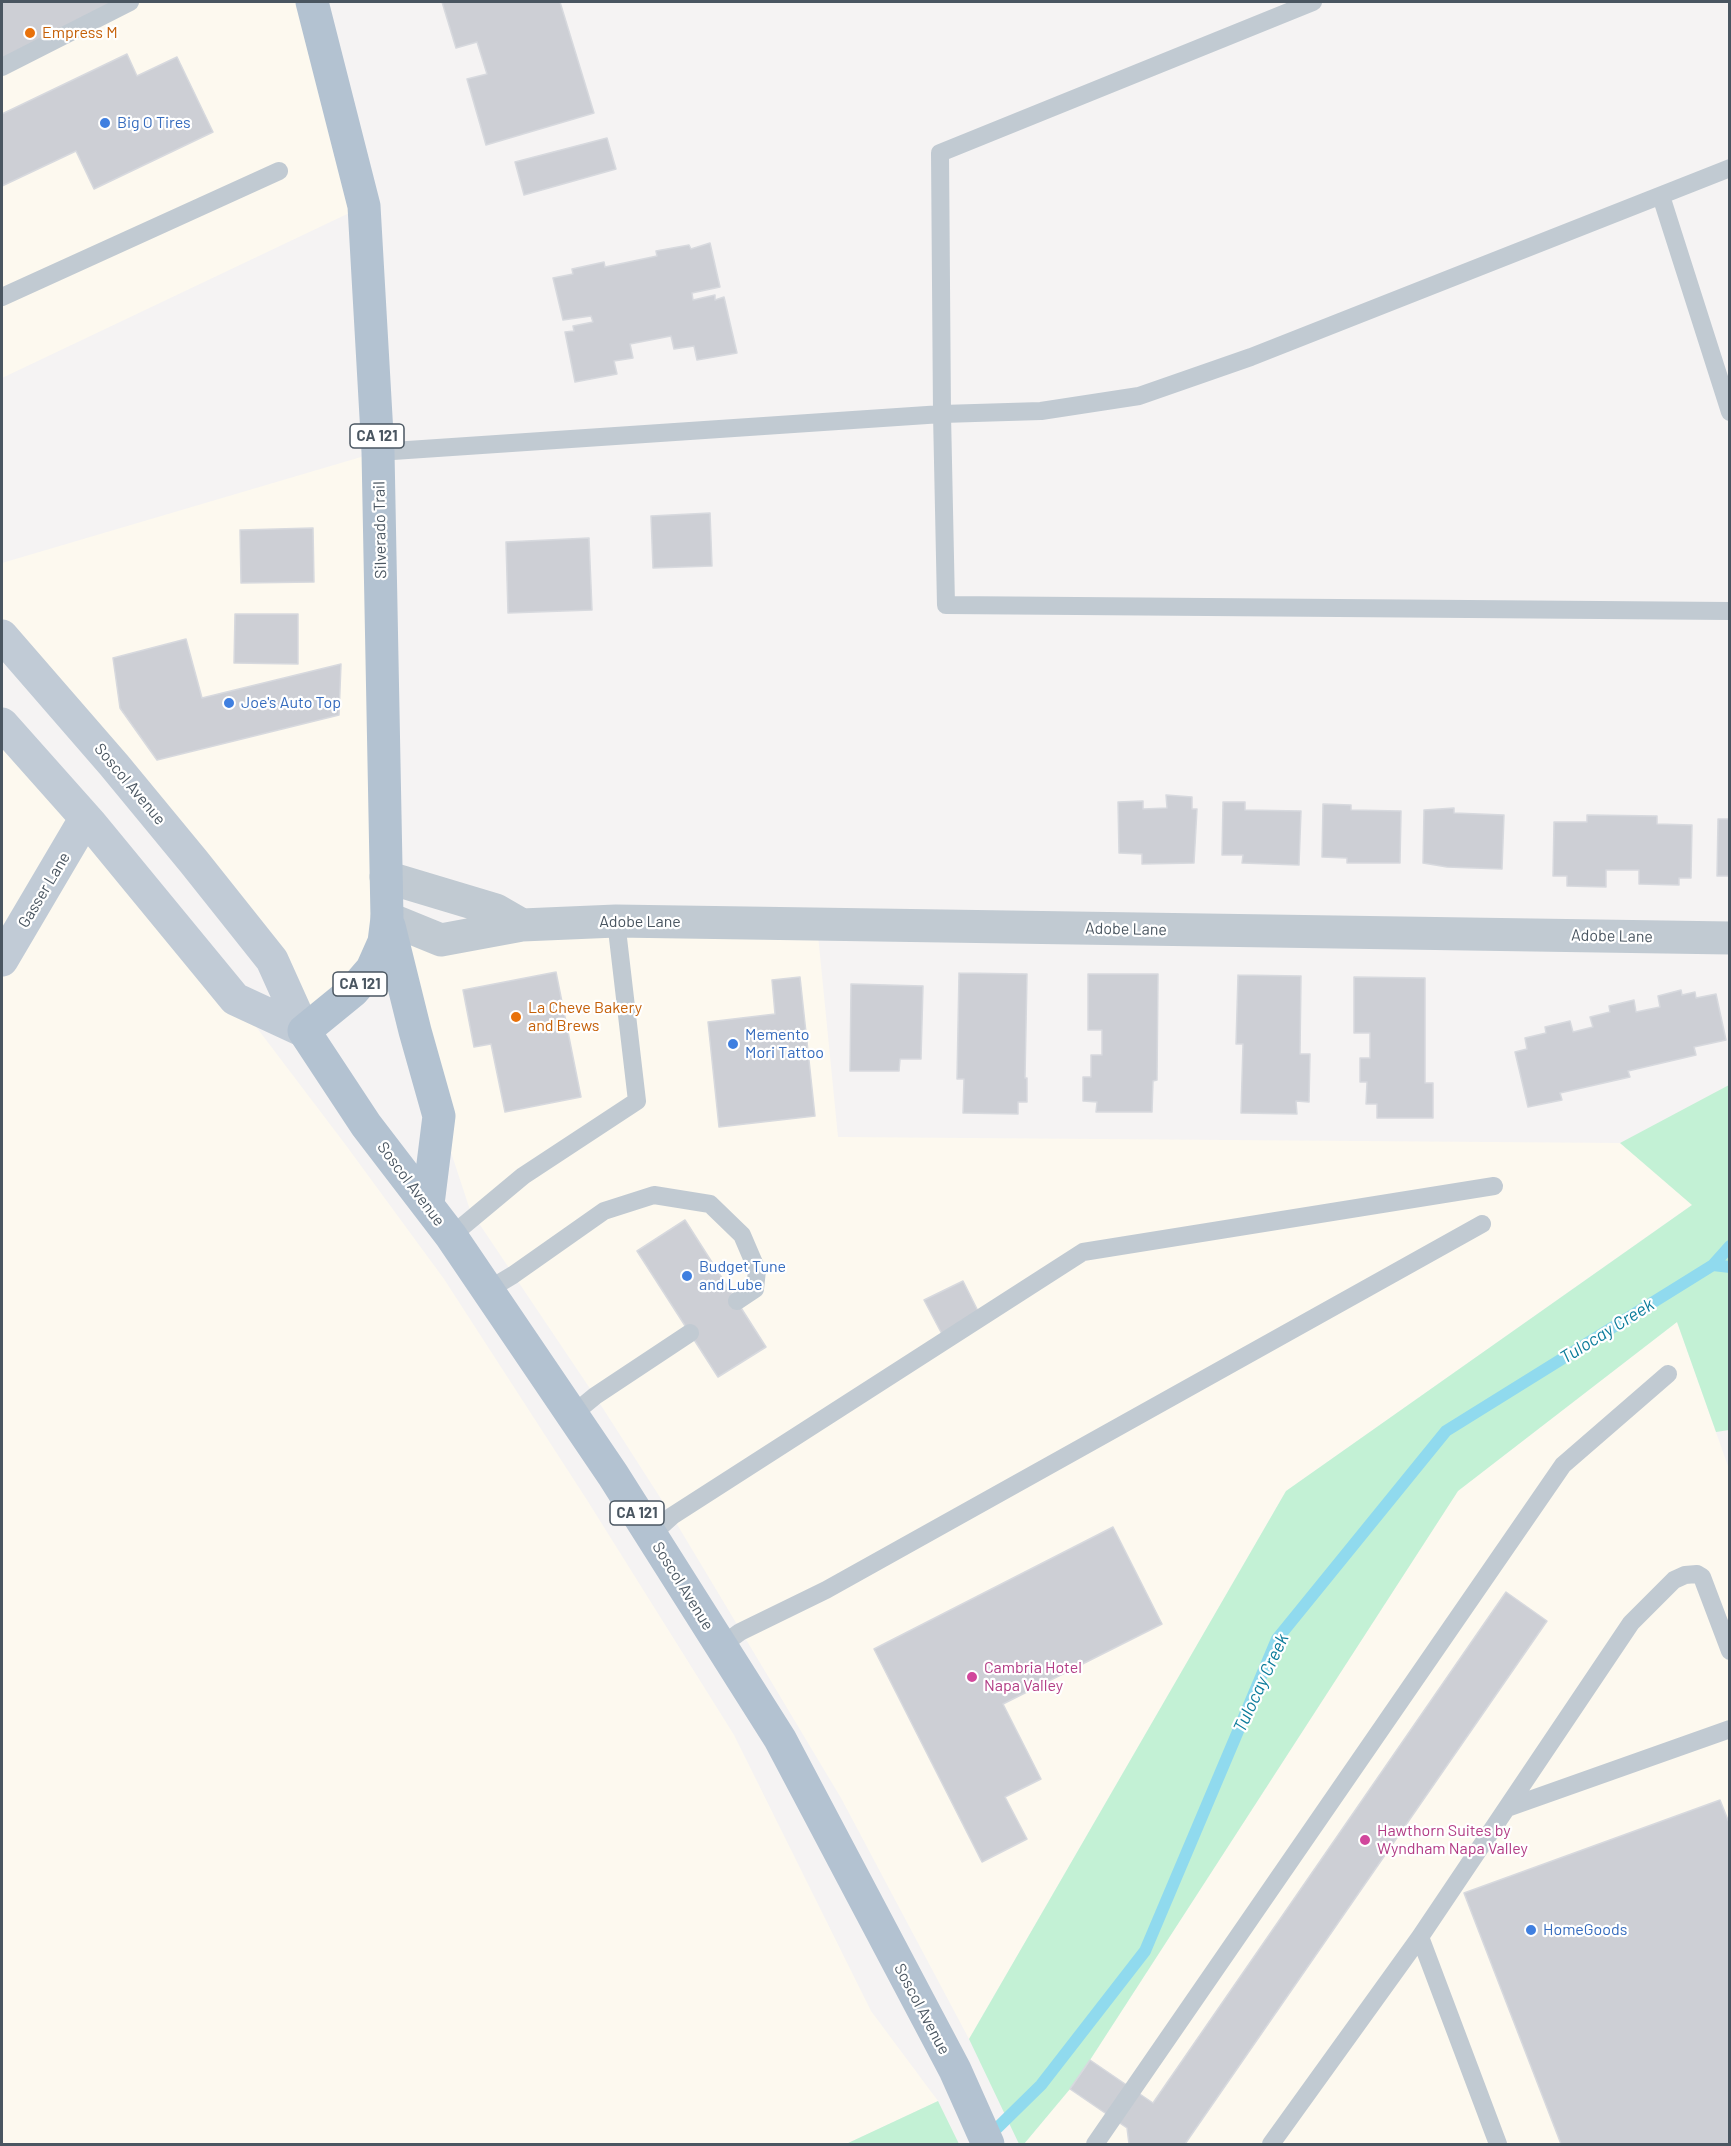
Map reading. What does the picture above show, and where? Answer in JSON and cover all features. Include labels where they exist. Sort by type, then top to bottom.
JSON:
[{"type":"main road","name":"Silverado Trail","points":[[304,1031],[353,991],[366,977],[382,951],[387,918],[378,452],[364,206],[312,2]]},
{"type":"main road","name":"Soscol Avenue","points":[[2,636],[128,781],[272,960],[304,1031],[366,1125],[451,1236],[651,1535],[780,1739],[955,2070],[988,2145]]},
{"type":"main road","points":[[2,724],[145,888],[235,999],[304,1031]]},
{"type":"main road","name":"Gasser Lane","points":[[2,960],[85,819]]},
{"type":"main road","points":[[387,918],[439,1116],[428,1204]]},
{"type":"street","points":[[386,877],[496,910],[522,925]]},
{"type":"street","name":"Adobe Lane","points":[[387,918],[441,940],[522,925],[616,921],[1730,938]]},
{"type":"lane","points":[[2,66],[130,2]]},
{"type":"lane","points":[[1313,2],[940,153],[946,605],[1730,611]]},
{"type":"lane","points":[[378,452],[942,414],[1041,411],[1138,396],[1251,357],[1730,168]]},
{"type":"lane","points":[[2,297],[279,171]]},
{"type":"lane","points":[[1661,195],[1730,412]]},
{"type":"lane","points":[[451,1236],[523,1176],[637,1101],[616,921]]},
{"type":"lane","points":[[651,1535],[672,1516],[1083,1252],[1494,1186]]},
{"type":"lane","points":[[488,1290],[513,1275],[604,1210],[654,1195],[710,1204],[741,1235],[757,1270],[755,1289],[737,1301]]},
{"type":"lane","points":[[721,1646],[740,1632],[826,1590],[1482,1224]]},
{"type":"lane","points":[[572,1415],[595,1396],[690,1333]]},
{"type":"lane","points":[[1095,2145],[1563,1465],[1668,1374]]},
{"type":"lane","points":[[1271,2145],[1420,1937],[1630,1623],[1674,1580],[1686,1575],[1697,1574],[1702,1577],[1730,1650]]},
{"type":"lane","points":[[1507,1808],[1730,1729]]},
{"type":"lane","points":[[1420,1937],[1498,2145]]},
{"type":"shaded area","points":[[2,2],[312,2],[364,206],[2,378]]},
{"type":"shaded area","points":[[378,452],[387,918],[441,940],[817,925],[838,1137],[1620,1143],[1693,1204],[1286,1491],[969,2039],[841,1798],[672,1516],[595,1396],[470,1210],[439,1116],[387,921],[321,1022],[2,636],[2,563]]},
{"type":"shaded area","points":[[2,724],[235,999],[444,1279],[587,1500],[734,1735],[871,2011],[938,2101],[846,2144],[2,2144]]},
{"type":"shaded area","points":[[1677,1322],[1729,1469],[1729,2144],[1024,2144],[1070,2089],[1090,2060],[1458,1491]]},
{"type":"green space","points":[[1729,1085],[1729,1430],[1716,1432],[1677,1322],[1458,1491],[1090,2060],[1070,2089],[1024,2144],[1019,2144],[969,2039],[1286,1491],[1692,1205],[1620,1143]]},
{"type":"green space","points":[[938,2101],[959,2144],[846,2144]]},
{"type":"building","name":"Empress M","points":[[2,2],[116,2],[2,64]]},
{"type":"building","points":[[442,2],[560,2],[594,113],[486,145],[467,79],[487,74],[477,42],[456,48]]},
{"type":"building","name":"Big O Tires","points":[[127,54],[137,76],[177,57],[213,132],[94,189],[76,151],[2,186],[2,114]]},
{"type":"building","points":[[607,138],[616,169],[524,195],[515,162]]},
{"type":"building","points":[[710,243],[720,287],[692,293],[693,300],[715,295],[715,300],[724,297],[737,353],[697,360],[694,346],[674,349],[671,336],[630,344],[633,358],[614,361],[617,374],[575,382],[565,332],[574,331],[573,326],[593,322],[591,316],[563,320],[553,278],[573,274],[572,269],[604,262],[605,267],[657,256],[656,251],[689,245],[691,249]]},
{"type":"building","points":[[710,513],[712,566],[653,568],[651,516]]},
{"type":"building","points":[[313,528],[314,582],[241,583],[240,530]]},
{"type":"building","points":[[589,538],[592,610],[508,613],[506,542]]},
{"type":"building","points":[[235,614],[298,614],[298,664],[234,663]]},
{"type":"building","name":"Joe's Auto Top","points":[[186,639],[202,698],[341,664],[339,715],[157,760],[120,708],[113,658]]},
{"type":"building","points":[[1166,795],[1192,797],[1192,809],[1197,809],[1194,863],[1142,864],[1142,854],[1119,853],[1118,802],[1143,801],[1143,809],[1167,808]]},
{"type":"building","points":[[1223,802],[1245,802],[1245,810],[1301,811],[1299,865],[1242,863],[1243,855],[1222,855]]},
{"type":"building","points":[[1323,804],[1351,805],[1351,810],[1401,811],[1400,863],[1347,863],[1347,858],[1322,857]]},
{"type":"building","points":[[1454,808],[1454,813],[1504,815],[1502,869],[1447,867],[1423,863],[1424,810]]},
{"type":"building","points":[[1587,815],[1657,816],[1657,824],[1692,825],[1691,878],[1679,878],[1679,885],[1639,884],[1639,870],[1606,870],[1606,887],[1567,886],[1567,876],[1553,876],[1554,822],[1587,822]]},
{"type":"building","points":[[1718,819],[1730,819],[1730,876],[1717,876]]},
{"type":"building","name":"La Cheve Bakery and Brews","points":[[556,972],[581,1097],[505,1112],[491,1044],[474,1047],[463,990]]},
{"type":"building","points":[[959,973],[1027,974],[1025,1078],[1027,1078],[1027,1102],[1018,1102],[1018,1114],[963,1113],[964,1079],[957,1079]]},
{"type":"building","points":[[1088,974],[1158,974],[1157,1080],[1153,1081],[1152,1112],[1096,1112],[1097,1102],[1083,1101],[1083,1077],[1091,1077],[1091,1055],[1102,1055],[1102,1030],[1088,1030]]},
{"type":"building","points":[[1238,975],[1301,976],[1300,1054],[1310,1054],[1309,1102],[1296,1101],[1297,1114],[1241,1113],[1243,1044],[1236,1044]]},
{"type":"building","points":[[800,977],[815,1116],[719,1127],[708,1022],[775,1014],[772,980]]},
{"type":"building","points":[[1354,977],[1425,978],[1425,1083],[1433,1083],[1433,1118],[1377,1118],[1377,1104],[1366,1104],[1367,1082],[1360,1082],[1360,1058],[1370,1058],[1370,1033],[1354,1033]]},
{"type":"building","points":[[851,984],[923,986],[921,1059],[900,1059],[899,1071],[850,1071]]},
{"type":"building","points":[[1681,990],[1682,995],[1695,992],[1696,998],[1716,994],[1726,1040],[1694,1047],[1696,1055],[1628,1071],[1630,1077],[1560,1093],[1562,1100],[1528,1107],[1515,1052],[1527,1049],[1525,1038],[1546,1033],[1545,1027],[1570,1021],[1573,1032],[1593,1027],[1590,1017],[1610,1012],[1609,1006],[1634,1000],[1636,1012],[1660,1007],[1658,996]]},
{"type":"building","name":"Budget Tune and Lube","points":[[685,1220],[766,1347],[718,1377],[637,1251]]},
{"type":"building","points":[[963,1281],[981,1317],[943,1336],[924,1300]]},
{"type":"building","name":"Cambria Hotel Napa Valley","points":[[1113,1527],[1162,1624],[1003,1704],[1041,1779],[1005,1797],[1027,1839],[982,1862],[874,1649]]},
{"type":"building","name":"Hawthorn Suites by Wyndham Napa Valley","points":[[1506,1592],[1547,1621],[1185,2144],[1129,2144],[1127,2128],[1070,2089],[1090,2060],[1153,2103]]},
{"type":"building","points":[[1720,1800],[1730,1825],[1730,2144],[1561,2144],[1464,1893]]},
{"type":"waterway","name":"Tulocay Creek","points":[[988,2137],[1041,2085],[1145,1951],[1277,1639],[1446,1431],[1713,1265],[1730,1246]]},
{"type":"waterway","points":[[1713,1265],[1730,1267]]},
{"type":"place","name":"Empress M","points":[[30,33]]},
{"type":"place","name":"Big O Tires","points":[[105,123]]},
{"type":"place","name":"Joe's Auto Top","points":[[229,703]]},
{"type":"place","name":"La Cheve Bakery and Brews","points":[[516,1017]]},
{"type":"place","name":"Memento Mori Tattoo","points":[[733,1044]]},
{"type":"place","name":"Budget Tune and Lube","points":[[687,1276]]},
{"type":"place","name":"Cambria Hotel Napa Valley","points":[[972,1677]]},
{"type":"place","name":"Hawthorn Suites by Wyndham Napa Valley","points":[[1365,1840]]},
{"type":"place","name":"HomeGoods","points":[[1531,1930]]}]
